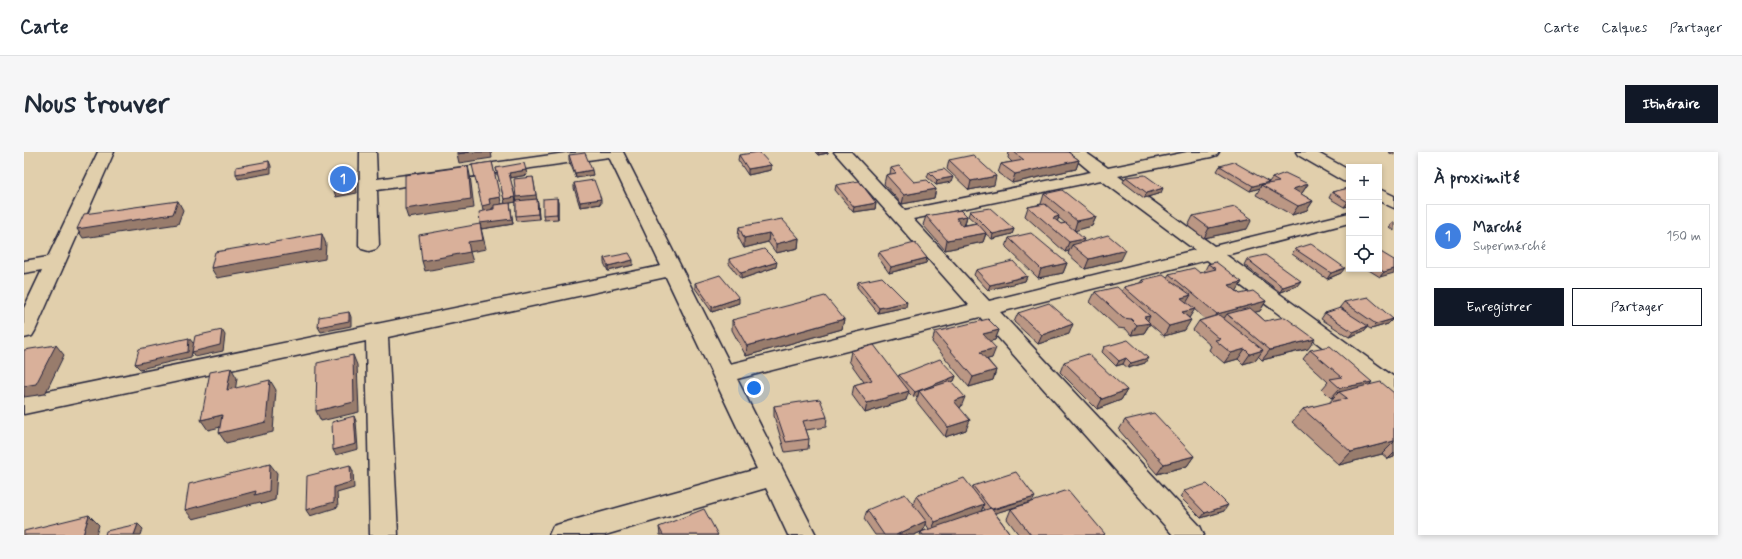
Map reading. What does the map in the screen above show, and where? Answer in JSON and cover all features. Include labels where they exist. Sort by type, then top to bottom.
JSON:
[{"type":"street","points":[[24,331],[106,152]]},
{"type":"street","points":[[368,152],[367,186],[369,245]]},
{"type":"street","points":[[367,186],[608,152]]},
{"type":"street","points":[[615,152],[802,535]]},
{"type":"street","points":[[842,152],[1190,535]]},
{"type":"street","points":[[1075,152],[1394,389]]},
{"type":"street","points":[[900,216],[1210,152]]},
{"type":"street","points":[[1304,152],[1346,175]]},
{"type":"street","points":[[1382,196],[1394,203]]},
{"type":"street","points":[[1382,210],[1394,207]]},
{"type":"street","points":[[723,374],[1346,219]]},
{"type":"street","points":[[24,267],[56,262]]},
{"type":"street","points":[[24,405],[672,270]]},
{"type":"street","points":[[377,331],[384,535]]},
{"type":"street","points":[[563,535],[773,475]]},
{"type":"building","points":[[457,152],[470,152],[457,154]]},
{"type":"building","points":[[759,152],[771,165],[748,169],[739,155]]},
{"type":"building","points":[[1014,152],[1068,152],[1079,160],[1015,174],[1001,164],[1024,160]]},
{"type":"building","points":[[585,153],[592,170],[575,173],[569,155]]},
{"type":"building","points":[[973,155],[996,176],[971,181],[949,160]]},
{"type":"building","points":[[269,161],[269,168],[236,174],[236,167]]},
{"type":"building","points":[[492,162],[500,197],[489,199],[490,204],[482,206],[472,165]]},
{"type":"building","points":[[1234,162],[1269,182],[1253,186],[1220,166]]},
{"type":"building","points":[[524,163],[526,170],[509,173],[515,197],[504,199],[496,168]]},
{"type":"building","points":[[468,166],[471,199],[405,209],[405,175]]},
{"type":"building","points":[[899,166],[914,182],[927,180],[936,189],[904,195],[886,175],[896,173],[891,168]]},
{"type":"building","points":[[353,169],[355,188],[334,191],[337,171]]},
{"type":"building","points":[[944,169],[953,177],[937,180],[929,172]]},
{"type":"building","points":[[1285,173],[1308,184],[1293,189],[1313,201],[1298,206],[1261,185],[1279,182],[1272,178]]},
{"type":"building","points":[[1145,175],[1163,188],[1147,193],[1126,177]]},
{"type":"building","points":[[533,177],[536,195],[516,197],[514,179]]},
{"type":"building","points":[[594,180],[601,199],[580,202],[574,183]]},
{"type":"building","points":[[859,181],[876,203],[854,207],[836,185]]},
{"type":"building","points":[[1346,189],[1346,201],[1332,192]]},
{"type":"building","points":[[1062,190],[1096,217],[1077,221],[1044,194]]},
{"type":"building","points":[[557,198],[557,214],[543,215],[543,199]]},
{"type":"building","points":[[537,199],[538,214],[516,216],[516,201]]},
{"type":"building","points":[[178,201],[173,214],[77,229],[84,214]]},
{"type":"building","points":[[510,203],[512,219],[480,223],[479,212],[494,209],[494,205]]},
{"type":"building","points":[[1045,204],[1059,216],[1053,218],[1061,224],[1066,223],[1084,239],[1069,242],[1028,207]]},
{"type":"building","points":[[1235,207],[1252,219],[1209,228],[1193,216]]},
{"type":"building","points":[[990,208],[1014,229],[993,234],[970,211]]},
{"type":"building","points":[[961,210],[967,216],[956,218],[962,226],[977,223],[986,233],[947,240],[926,216]]},
{"type":"building","points":[[782,219],[799,238],[776,244],[769,233],[744,238],[739,227]]},
{"type":"building","points":[[480,224],[483,240],[468,242],[470,252],[422,261],[419,235]]},
{"type":"building","points":[[1031,233],[1067,263],[1041,269],[1009,238]]},
{"type":"building","points":[[322,234],[321,249],[211,268],[215,252]]},
{"type":"building","points":[[1108,235],[1126,250],[1089,259],[1072,245]]},
{"type":"building","points":[[915,243],[927,258],[891,267],[879,252]]},
{"type":"building","points":[[1311,244],[1345,268],[1331,273],[1295,249]]},
{"type":"building","points":[[764,249],[777,262],[741,273],[729,259]]},
{"type":"building","points":[[629,253],[633,260],[608,266],[604,258]]},
{"type":"building","points":[[1382,253],[1394,260],[1394,269],[1384,272],[1382,271]]},
{"type":"building","points":[[1265,255],[1301,281],[1283,287],[1247,259]]},
{"type":"building","points":[[1013,261],[1027,276],[990,285],[976,270]]},
{"type":"building","points":[[1216,262],[1242,282],[1229,285],[1240,294],[1253,291],[1266,301],[1217,314],[1169,274],[1194,268],[1200,273],[1216,269],[1208,264]]},
{"type":"building","points":[[720,275],[739,298],[712,307],[695,283]]},
{"type":"building","points":[[1163,275],[1191,295],[1181,298],[1195,309],[1182,312],[1191,320],[1169,326],[1124,287],[1144,282],[1142,280]]},
{"type":"building","points":[[882,277],[907,302],[879,308],[858,282]]},
{"type":"building","points":[[1117,287],[1150,316],[1144,317],[1150,323],[1137,325],[1131,319],[1123,318],[1095,292]]},
{"type":"building","points":[[825,296],[844,319],[747,346],[732,320]]},
{"type":"building","points":[[1368,297],[1393,319],[1376,324],[1344,302]]},
{"type":"building","points":[[1049,303],[1073,324],[1042,335],[1018,313]]},
{"type":"building","points":[[1250,308],[1265,321],[1285,317],[1315,339],[1270,350],[1227,314]]},
{"type":"building","points":[[1340,308],[1368,326],[1353,332],[1325,313]]},
{"type":"building","points":[[349,312],[349,321],[318,327],[319,317]]},
{"type":"building","points":[[1219,315],[1263,350],[1250,354],[1245,349],[1231,353],[1215,340],[1220,339],[1199,321]]},
{"type":"building","points":[[988,319],[999,330],[983,334],[996,348],[980,352],[996,370],[973,377],[935,332]]},
{"type":"building","points":[[222,330],[220,345],[192,352],[195,336]]},
{"type":"building","points":[[189,338],[188,352],[135,364],[139,349]]},
{"type":"building","points":[[1128,340],[1148,358],[1131,363],[1126,358],[1119,361],[1104,347]]},
{"type":"building","points":[[56,345],[36,384],[24,386],[24,350]]},
{"type":"building","points":[[874,345],[909,391],[867,403],[854,385],[872,380],[851,351]]},
{"type":"building","points":[[1330,346],[1372,382],[1340,388],[1330,379],[1342,377],[1310,350]]},
{"type":"building","points":[[1088,354],[1127,390],[1102,399],[1064,362]]},
{"type":"building","points":[[353,355],[354,402],[316,411],[317,363]]},
{"type":"building","points":[[940,359],[956,376],[915,392],[899,375]]},
{"type":"building","points":[[231,368],[227,390],[270,380],[266,422],[219,433],[222,415],[201,420],[210,372]]},
{"type":"building","points":[[951,381],[965,397],[954,401],[970,420],[948,427],[919,391]]},
{"type":"building","points":[[1381,382],[1394,393],[1394,441],[1351,452],[1303,409],[1347,398],[1339,392]]},
{"type":"building","points":[[820,399],[827,417],[803,421],[809,439],[786,442],[774,406]]},
{"type":"building","points":[[1154,413],[1194,456],[1164,464],[1125,420]]},
{"type":"building","points":[[354,416],[356,444],[333,450],[332,422]]},
{"type":"building","points":[[270,464],[269,491],[255,495],[256,491],[185,510],[189,484]]},
{"type":"building","points":[[350,465],[351,482],[334,487],[334,502],[306,510],[307,476]]},
{"type":"building","points":[[1016,472],[1035,497],[992,509],[973,486]]},
{"type":"building","points":[[964,478],[984,504],[935,522],[916,496]]},
{"type":"building","points":[[1207,484],[1228,505],[1205,513],[1184,491]]},
{"type":"building","points":[[1068,490],[1105,534],[1031,535],[1011,509]]},
{"type":"building","points":[[905,494],[926,521],[896,535],[884,535],[867,510]]},
{"type":"building","points":[[991,508],[1011,535],[923,535],[921,532]]},
{"type":"building","points":[[704,509],[718,535],[663,535],[659,527]]},
{"type":"building","points":[[89,515],[83,535],[24,535],[24,531]]},
{"type":"building","points":[[138,524],[134,535],[105,535],[106,531]]},
{"type":"place","name":"Marché","points":[[343,179]]}]
